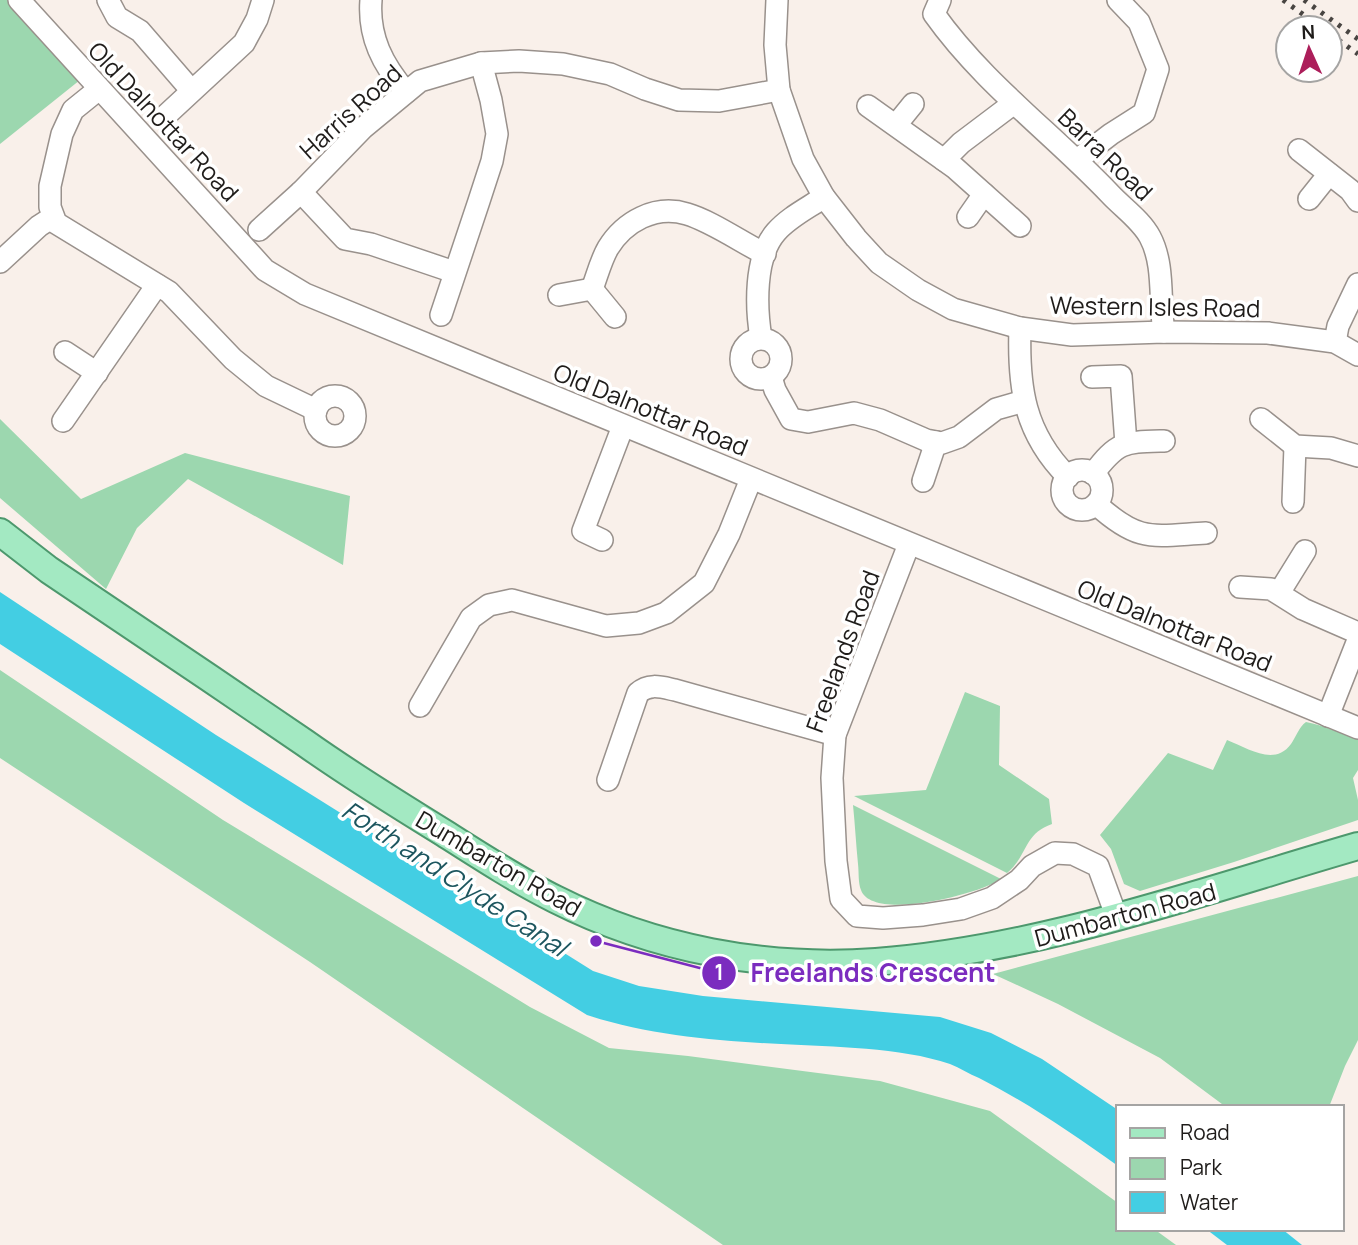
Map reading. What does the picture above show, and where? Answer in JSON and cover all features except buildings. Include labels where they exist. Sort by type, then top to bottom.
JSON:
[{"type":"main road","name":"Dumbarton Road","points":[[0,532],[48,570],[365,785],[514,877],[555,900],[620,926],[685,947],[775,961],[840,963],[907,959],[975,950],[1032,940],[1116,918],[1358,846]]},
{"type":"street","name":"Old Dalnottar Road","points":[[19,0],[265,270],[305,294],[1358,729]]},
{"type":"street","points":[[108,0],[117,17],[140,31],[191,90]]},
{"type":"street","points":[[163,118],[244,43],[257,19],[263,0]]},
{"type":"street","name":"Western Isles Road","points":[[777,0],[775,45],[779,90],[803,159],[824,197],[878,262],[918,290],[953,309],[1020,328],[1072,335],[1268,333],[1335,342],[1358,355]]},
{"type":"street","name":"Barra Road","points":[[940,0],[934,13],[955,44],[1141,223],[1151,237],[1159,260],[1164,332]]},
{"type":"street","points":[[1077,160],[1144,113],[1158,69],[1139,22],[1118,0]]},
{"type":"street","points":[[366,1],[377,50],[389,72],[406,92]]},
{"type":"street","points":[[441,315],[492,161],[497,134],[481,62]]},
{"type":"street","name":"Harris Road","points":[[259,230],[301,192],[363,128],[420,81],[481,62],[564,64],[610,74],[679,100],[719,101],[779,90]]},
{"type":"street","points":[[99,89],[73,110],[62,134],[50,186],[50,207],[56,223],[157,285],[184,305],[233,359],[266,386],[316,410]]},
{"type":"street","points":[[944,160],[991,119],[1014,103]]},
{"type":"street","points":[[896,125],[914,104]]},
{"type":"street","points":[[868,106],[944,160],[1020,226]]},
{"type":"street","points":[[1299,150],[1350,190],[1358,201]]},
{"type":"street","points":[[1309,199],[1329,174]]},
{"type":"street","points":[[301,192],[345,239],[371,244],[454,272]]},
{"type":"street","points":[[968,218],[984,194]]},
{"type":"street","points":[[761,338],[756,307],[765,254],[773,234],[824,197]]},
{"type":"street","points":[[592,289],[607,250],[622,228],[638,217],[666,211],[686,214],[765,254]]},
{"type":"street","points":[[6,266],[39,226],[54,217]]},
{"type":"street","points":[[1335,342],[1338,326],[1358,284]]},
{"type":"street","points":[[63,421],[157,285]]},
{"type":"street","points":[[559,295],[592,289]]},
{"type":"street","points":[[592,289],[615,317]]},
{"type":"street","points":[[1020,328],[1019,371],[1024,401],[1036,437],[1054,463],[1068,477]]},
{"type":"street","points":[[761,338],[777,345],[781,353],[780,368],[771,377],[761,379],[754,378],[743,368],[741,359],[742,350],[761,338]]},
{"type":"street","points":[[65,352],[97,373]]},
{"type":"street","points":[[1093,377],[1121,376],[1126,444]]},
{"type":"street","points":[[771,377],[791,419],[808,422],[853,413],[880,420],[926,440],[942,443],[958,437],[996,409],[1024,401]]},
{"type":"street","points":[[1261,419],[1295,446],[1331,448],[1358,456]]},
{"type":"street","points":[[602,540],[583,531],[623,426]]},
{"type":"street","points":[[1093,474],[1109,452],[1126,444],[1164,440]]},
{"type":"street","points":[[923,481],[936,442]]},
{"type":"street","points":[[1293,502],[1295,446]]},
{"type":"street","points":[[1078,471],[1093,474],[1101,483],[1102,491],[1096,504],[1090,508],[1079,509],[1067,503],[1062,491],[1068,477],[1078,471]]},
{"type":"street","points":[[421,706],[471,618],[489,605],[512,600],[606,626],[639,624],[666,613],[704,583],[729,534],[751,479]]},
{"type":"street","points":[[1096,504],[1118,524],[1138,534],[1156,536],[1206,533]]},
{"type":"street","name":"Freelands Road","points":[[909,544],[835,734],[831,778],[841,899],[857,916],[883,918],[961,909],[992,898],[1019,880],[1032,866],[1055,853],[1073,854],[1098,866],[1116,918]]},
{"type":"street","points":[[1279,593],[1305,551]]},
{"type":"street","points":[[1240,587],[1271,589],[1303,608],[1358,633]]},
{"type":"street","points":[[1328,716],[1358,640]]},
{"type":"street","points":[[608,780],[638,693],[644,688],[655,686],[675,690],[835,734]]},
{"type":"green space","points":[[0,0],[7,0],[80,80],[0,144]]},
{"type":"green space","points":[[0,419],[81,499],[185,453],[350,496],[343,565],[188,479],[137,528],[106,589],[0,498]]},
{"type":"green space","points":[[0,670],[223,820],[530,1007],[609,1048],[880,1081],[990,1111],[1116,1202],[1116,1231],[1157,1231],[1176,1245],[723,1245],[310,962],[0,758]]},
{"type":"green space","points":[[965,692],[1000,706],[999,765],[1049,799],[1052,824],[1036,833],[1007,873],[854,796],[926,790]]},
{"type":"green space","points":[[1306,722],[1358,737],[1358,770],[1353,778],[1358,800],[1358,820],[1140,891],[1124,884],[1111,849],[1100,835],[1168,753],[1213,770],[1227,740],[1260,754],[1277,754],[1291,744]]},
{"type":"green space","points":[[853,805],[1001,879],[972,892],[927,902],[885,904],[869,899],[859,884]]},
{"type":"green space","points":[[1358,876],[1358,1040],[1330,1105],[1223,1105],[1160,1058],[1058,1004],[993,974]]},
{"type":"water","points":[[0,592],[216,735],[593,971],[639,986],[703,996],[940,1017],[991,1033],[1042,1059],[1116,1109],[1116,1165],[1015,1098],[954,1066],[931,1058],[866,1049],[683,1036],[634,1028],[587,1015],[244,803],[0,644]]},
{"type":"water","points":[[1209,1231],[1284,1231],[1302,1245],[1227,1245]]},
{"type":"railway","points":[[1283,0],[1302,14]]},
{"type":"railway","points":[[1304,0],[1358,39]]},
{"type":"railway","points":[[1344,44],[1358,54]]},
{"type":"place","name":"Freelands Crescent","points":[[596,941]]},
{"type":"water label","name":"Forth and Clyde Canal","points":[[455,878]]}]
